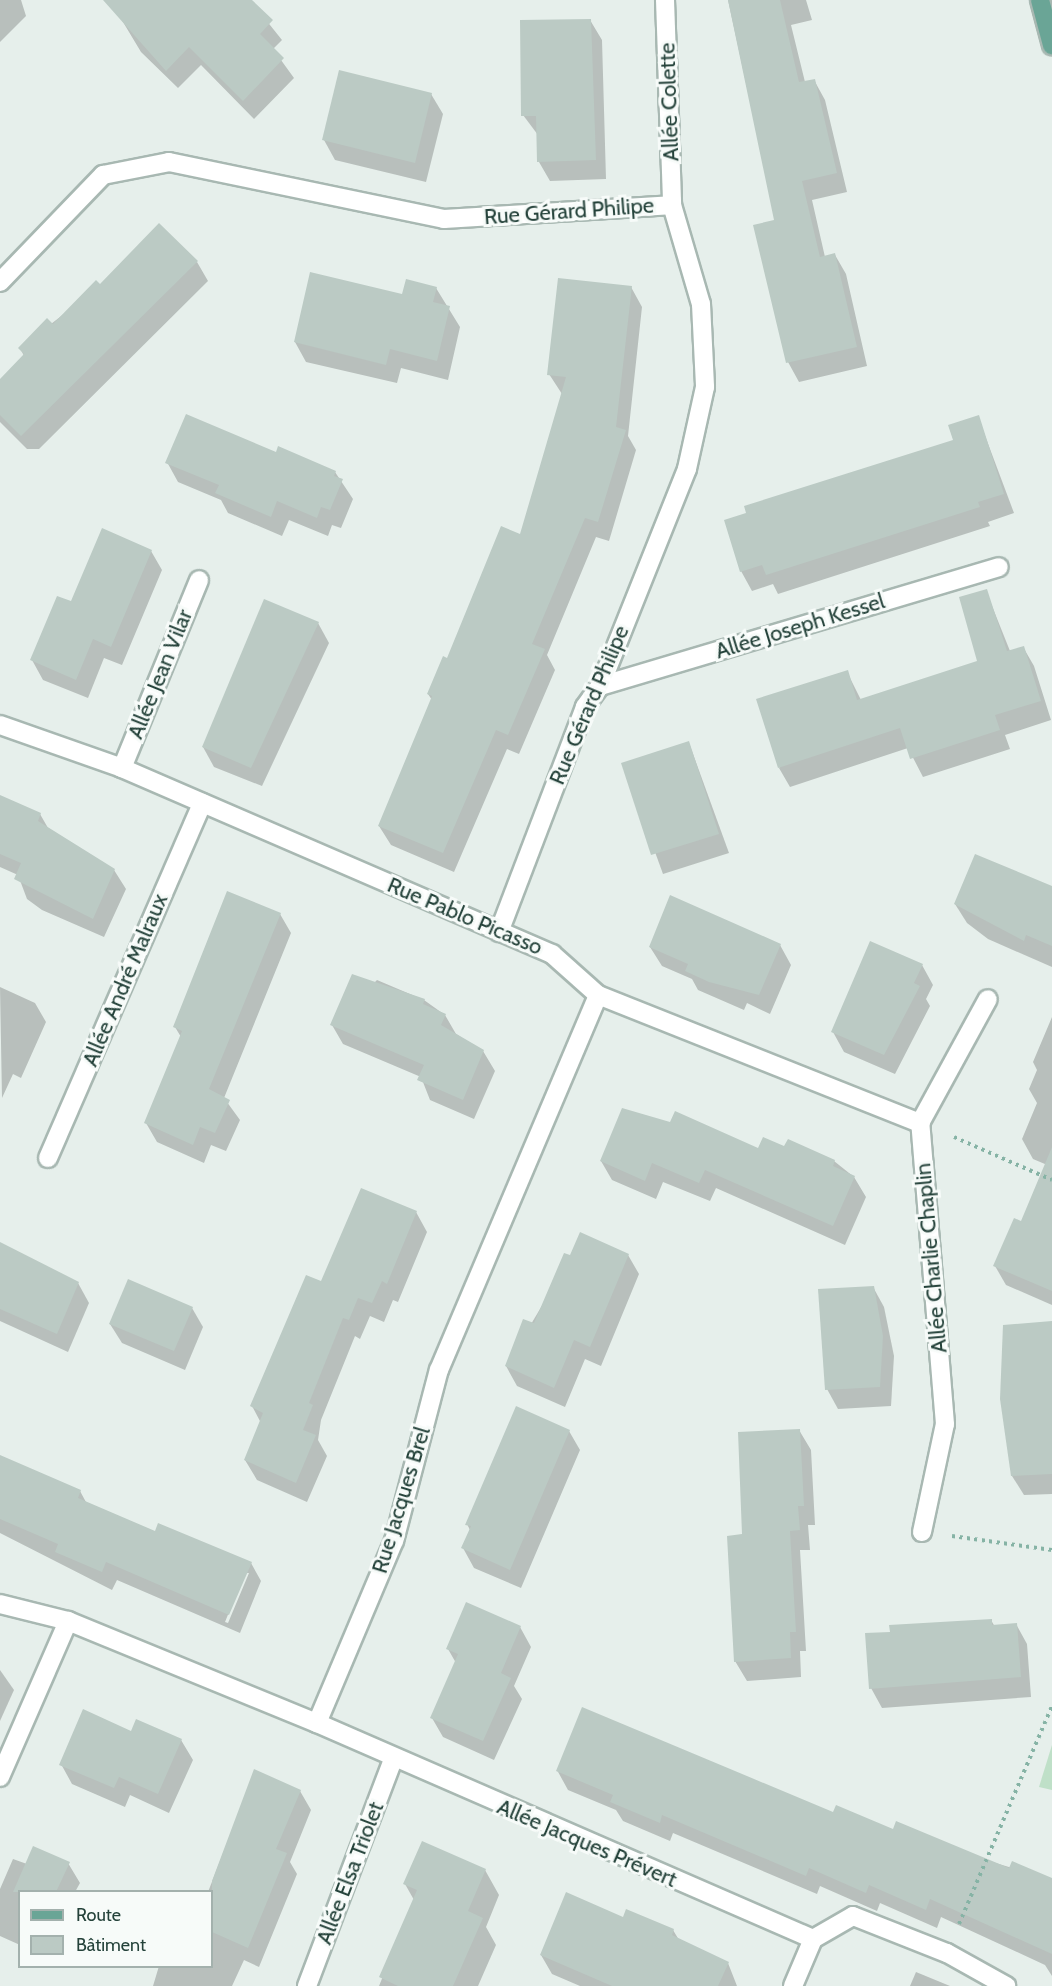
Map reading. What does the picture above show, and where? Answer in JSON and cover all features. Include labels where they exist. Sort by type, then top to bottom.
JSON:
[{"type":"main road","points":[[1040,0],[1052,45]]},
{"type":"street","name":"Allée Colette","points":[[665,0],[672,205]]},
{"type":"street","name":"Rue Gérard Philipe","points":[[0,282],[103,175],[169,162],[444,219],[672,205],[701,304],[705,387],[687,469],[600,686],[585,707],[500,932]]},
{"type":"street","name":"Allée Joseph Kessel","points":[[600,686],[999,567]]},
{"type":"street","name":"Allée Jean Vilar","points":[[122,768],[198,580]]},
{"type":"street","name":"Rue Pablo Picasso","points":[[0,725],[122,768],[552,954],[598,995],[920,1123]]},
{"type":"street","name":"Allée André Malraux","points":[[48,1158],[202,803]]},
{"type":"street","name":"Rue Jacques Brel","points":[[317,1723],[394,1541],[439,1370],[598,995]]},
{"type":"street","points":[[920,1123],[988,999]]},
{"type":"street","name":"Allée Charlie Chaplin","points":[[920,1123],[945,1424],[922,1532]]},
{"type":"street","points":[[0,1604],[68,1622],[317,1723]]},
{"type":"street","points":[[0,1777],[68,1622]]},
{"type":"street","name":"Allée Jacques Prévert","points":[[317,1723],[393,1760],[813,1939]]},
{"type":"street","name":"Allée Elsa Triolet","points":[[307,1986],[393,1760]]},
{"type":"street","points":[[793,1986],[813,1939],[853,1916],[947,1953],[1006,1986]]},
{"type":"path","points":[[920,1123],[1052,1180]]},
{"type":"path","points":[[922,1532],[1052,1550]]},
{"type":"path","points":[[947,1953],[1052,1706]]},
{"type":"green space","points":[[1052,1745],[1052,1790],[1039,1787]]},
{"type":"building","points":[[103,0],[252,0],[273,20],[260,34],[284,58],[243,101],[189,47],[166,71]]},
{"type":"building","points":[[728,0],[780,0],[799,82],[815,79],[837,173],[802,181],[820,257],[835,253],[857,347],[786,363],[753,225],[774,220]]},
{"type":"building","points":[[591,19],[596,160],[537,162],[536,116],[521,116],[520,20]]},
{"type":"building","points":[[339,70],[432,93],[415,163],[322,140]]},
{"type":"building","points":[[159,223],[198,261],[21,436],[0,415],[0,379],[24,354],[18,348],[47,318],[53,324],[96,280],[100,284]]},
{"type":"building","points":[[310,272],[402,294],[406,279],[437,287],[433,302],[450,306],[437,361],[390,349],[386,365],[294,342]]},
{"type":"building","points":[[558,278],[632,286],[616,427],[626,430],[598,522],[585,518],[532,644],[545,649],[508,735],[496,730],[443,853],[378,826],[432,696],[427,694],[443,656],[447,658],[501,526],[520,534],[566,377],[547,375]]},
{"type":"building","points":[[186,414],[276,452],[278,446],[336,471],[334,476],[343,479],[330,510],[321,507],[317,518],[277,501],[271,517],[215,493],[219,485],[165,463]]},
{"type":"building","points":[[979,415],[1004,494],[978,502],[980,507],[766,575],[762,565],[740,572],[724,520],[746,513],[744,506],[953,440],[948,425]]},
{"type":"building","points":[[102,528],[152,550],[111,647],[93,639],[76,680],[30,660],[57,596],[71,601]]},
{"type":"building","points":[[987,589],[1007,651],[1024,646],[1041,701],[995,715],[1000,730],[910,759],[900,728],[778,768],[756,699],[848,670],[857,700],[977,661],[959,597]]},
{"type":"building","points":[[264,599],[319,622],[251,768],[202,747]]},
{"type":"building","points":[[689,741],[719,834],[651,855],[621,763]]},
{"type":"building","points":[[0,795],[41,813],[38,821],[115,869],[93,919],[14,879],[21,863],[0,854]]},
{"type":"building","points":[[975,854],[1052,886],[1052,946],[1026,935],[1024,941],[954,904]]},
{"type":"building","points":[[227,891],[281,913],[209,1089],[230,1100],[215,1133],[200,1127],[193,1145],[144,1123],[182,1031],[173,1027]]},
{"type":"building","points":[[670,895],[781,944],[759,995],[709,982],[685,971],[688,964],[649,947]]},
{"type":"building","points":[[870,941],[923,964],[914,983],[920,986],[884,1055],[831,1032]]},
{"type":"building","points":[[352,974],[425,999],[423,1004],[446,1014],[441,1025],[484,1050],[463,1100],[417,1080],[424,1065],[330,1025]]},
{"type":"building","points":[[622,1108],[670,1122],[675,1111],[758,1148],[763,1137],[784,1146],[788,1139],[835,1160],[833,1166],[855,1176],[833,1226],[705,1170],[699,1183],[652,1163],[645,1181],[600,1161]]},
{"type":"building","points":[[1052,1147],[1052,1291],[993,1266],[1014,1218],[1021,1221]]},
{"type":"building","points":[[361,1188],[417,1211],[387,1284],[382,1281],[372,1303],[358,1298],[349,1320],[343,1318],[309,1403],[313,1405],[303,1430],[316,1435],[296,1483],[244,1460],[263,1413],[250,1406],[306,1275],[321,1281]]},
{"type":"building","points":[[580,1232],[629,1254],[590,1347],[574,1340],[554,1388],[505,1366],[523,1319],[534,1323],[564,1253],[570,1255]]},
{"type":"building","points":[[0,1242],[79,1282],[57,1334],[0,1309]]},
{"type":"building","points":[[128,1279],[193,1307],[174,1351],[109,1324]]},
{"type":"building","points":[[874,1286],[883,1336],[880,1387],[825,1390],[818,1289]]},
{"type":"building","points":[[1052,1321],[1052,1474],[1011,1476],[1000,1399],[1003,1325]]},
{"type":"building","points":[[516,1406],[570,1430],[510,1570],[461,1548],[471,1526],[465,1525]]},
{"type":"building","points":[[800,1429],[804,1506],[798,1506],[800,1530],[790,1531],[796,1632],[790,1632],[791,1658],[734,1662],[727,1536],[742,1534],[738,1432]]},
{"type":"building","points":[[0,1455],[81,1490],[78,1498],[155,1531],[158,1523],[252,1562],[229,1615],[106,1562],[102,1572],[55,1552],[58,1544],[0,1519]]},
{"type":"building","points":[[466,1602],[521,1626],[501,1673],[511,1678],[483,1741],[430,1718],[458,1654],[446,1649]]},
{"type":"building","points":[[992,1619],[992,1625],[1017,1623],[1021,1677],[869,1689],[865,1633],[890,1632],[889,1625]]},
{"type":"building","points":[[582,1707],[833,1812],[836,1805],[893,1829],[896,1821],[1009,1868],[1012,1861],[1052,1878],[1052,1954],[930,1899],[926,1910],[869,1885],[866,1893],[809,1868],[806,1876],[662,1815],[660,1823],[610,1802],[613,1795],[556,1771]]},
{"type":"building","points":[[83,1709],[131,1731],[136,1719],[182,1739],[158,1794],[119,1777],[114,1788],[59,1765]]},
{"type":"building","points":[[254,1769],[301,1790],[276,1849],[287,1853],[248,1948],[213,1932],[212,1881]]},
{"type":"building","points":[[422,1841],[486,1869],[468,1911],[483,1918],[453,1986],[398,1986],[379,1977],[417,1890],[403,1884]]},
{"type":"building","points":[[33,1846],[70,1862],[57,1890],[13,1892]]},
{"type":"building","points":[[566,1892],[623,1917],[626,1909],[674,1929],[672,1935],[729,1962],[718,1986],[612,1986],[540,1955]]}]
